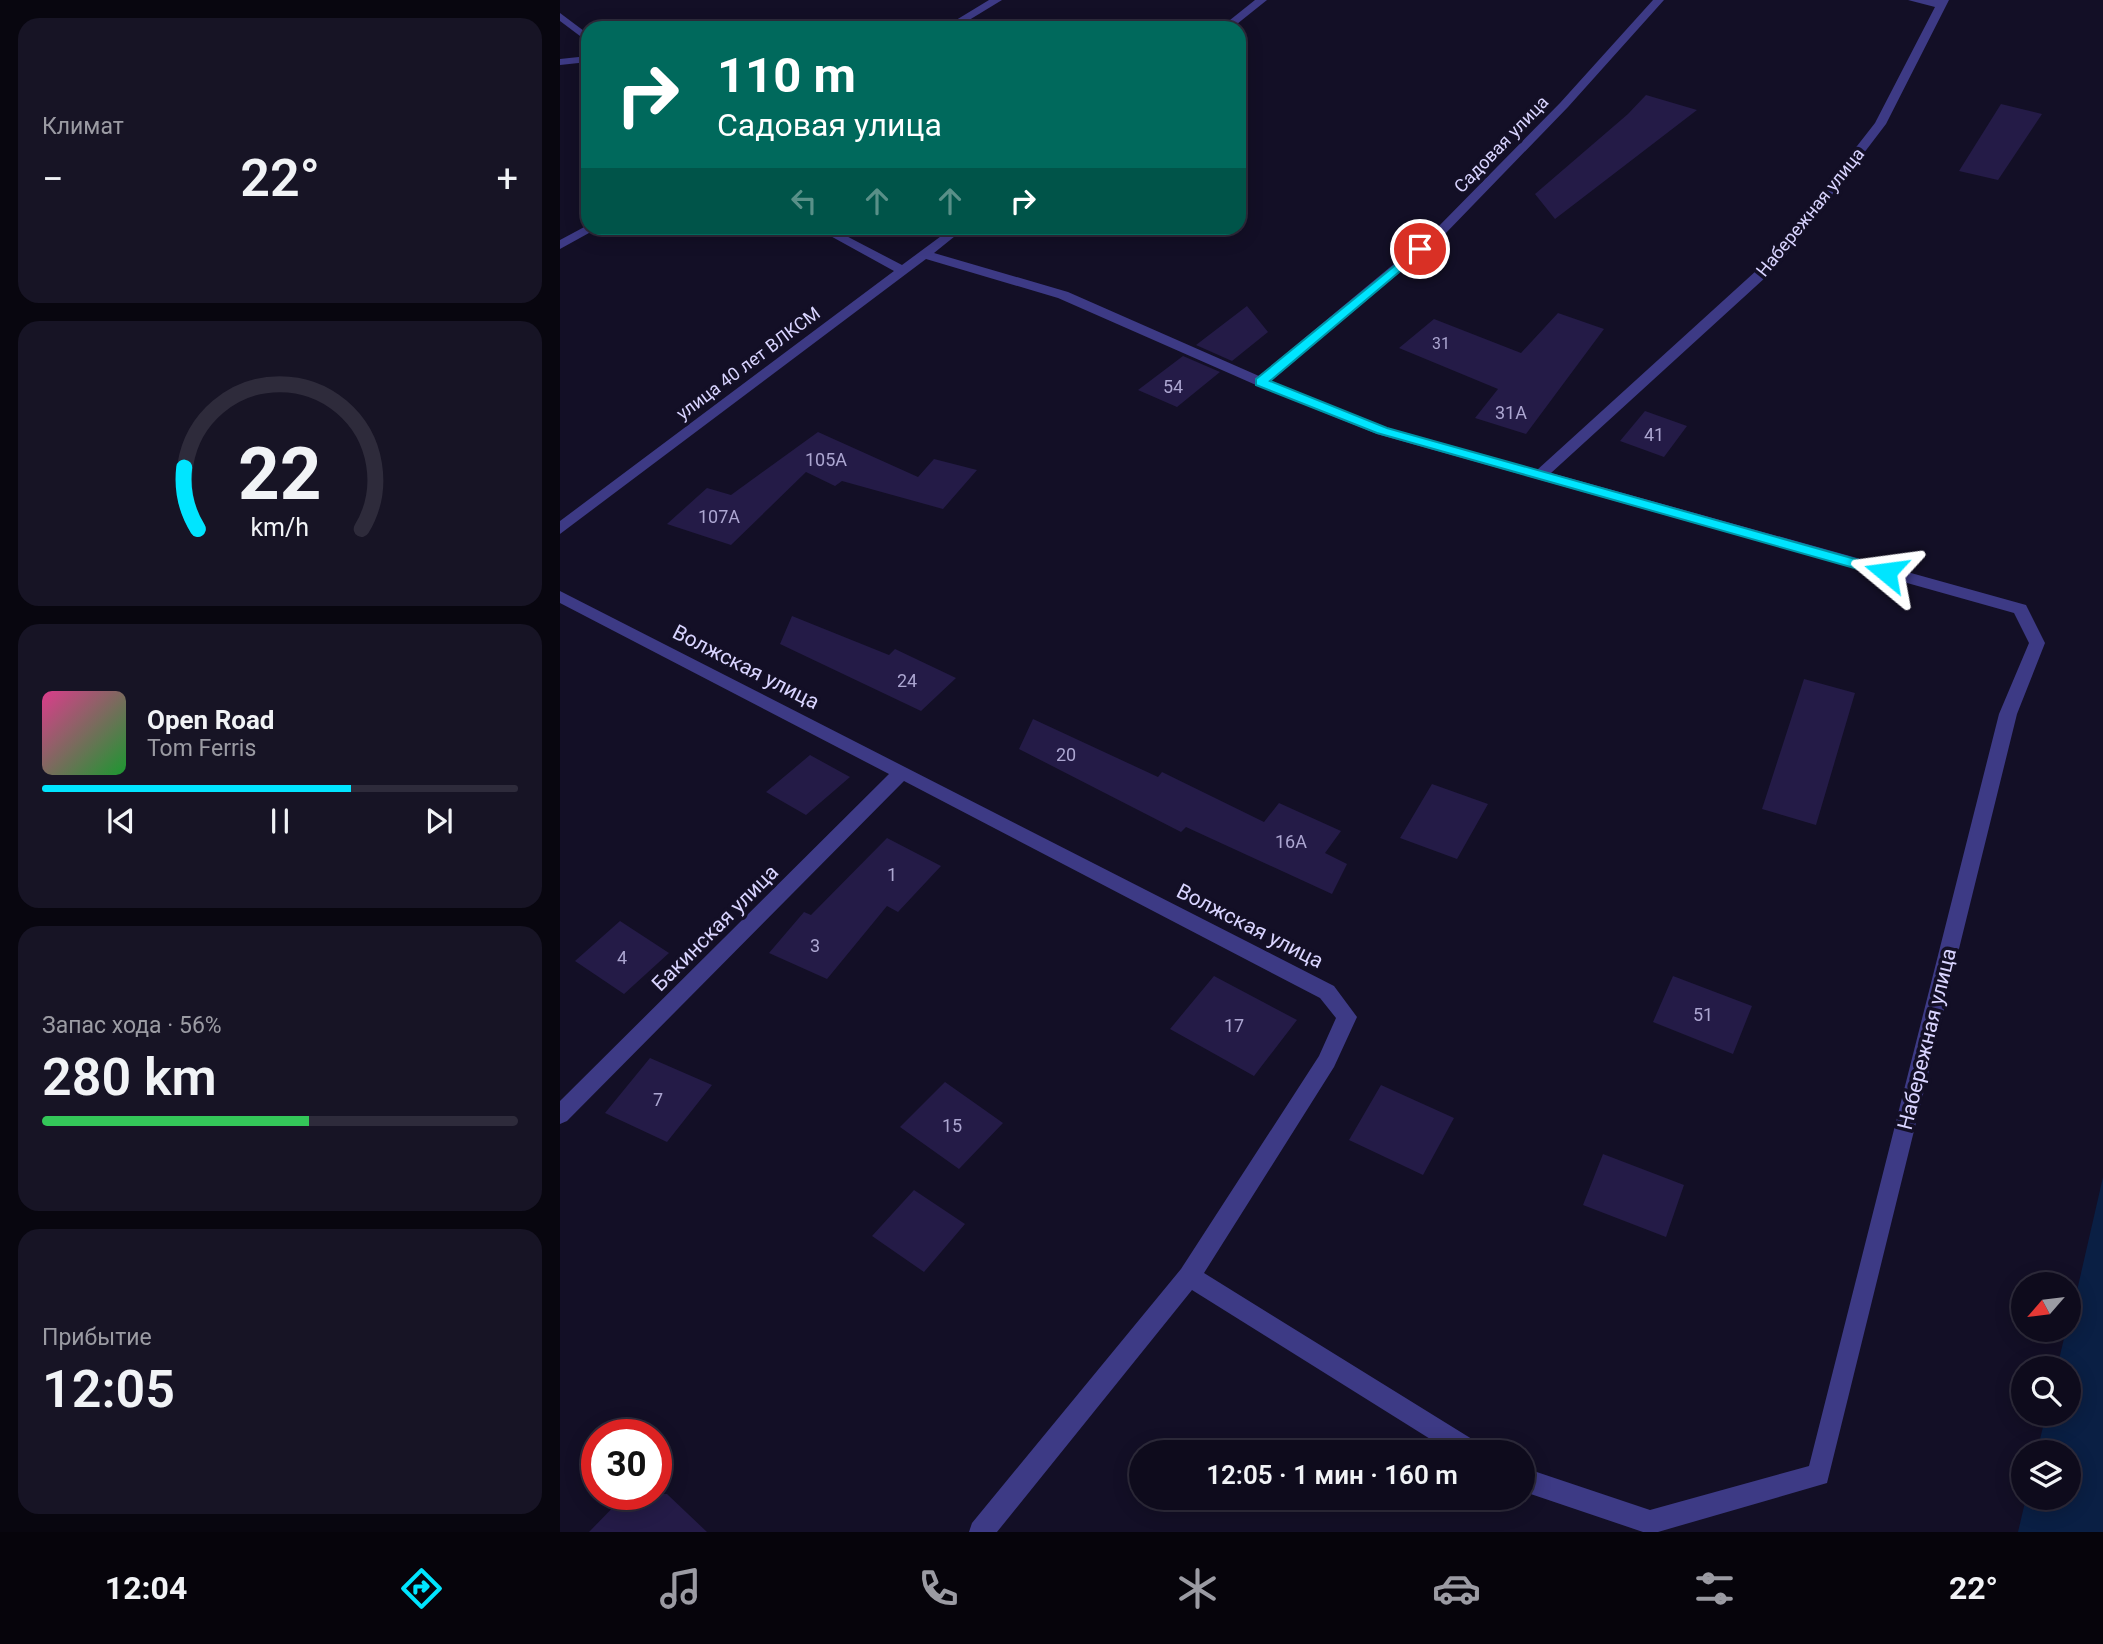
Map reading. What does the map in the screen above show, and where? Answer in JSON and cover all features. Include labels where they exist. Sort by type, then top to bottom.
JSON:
[{"type":"street","points":[[960,21],[997,0]]},
{"type":"street","points":[[1234,21],[1262,0]]},
{"type":"street","name":"Садовая улица","points":[[1261,382],[1440,232],[1660,0]]},
{"type":"street","points":[[1913,0],[1942,3]]},
{"type":"street","name":"Набережная улица","points":[[1540,475],[1773,263],[1880,124],[1942,3]]},
{"type":"street","points":[[560,16],[581,33]]},
{"type":"street","points":[[560,62],[581,60]]},
{"type":"street","points":[[560,245],[581,234]]},
{"type":"street","points":[[836,235],[903,270]]},
{"type":"street","name":"улица 40 лет ВЛКСМ","points":[[560,529],[950,235]]},
{"type":"street","points":[[924,254],[1063,295],[1261,382],[1382,430],[1540,475]]},
{"type":"street","name":"Набережная улица","points":[[1535,1483],[1650,1522],[1819,1475],[2008,714],[2036,643],[2020,609],[1540,475]]},
{"type":"street","name":"Волжская улица","points":[[560,596],[1327,992],[1347,1017],[1327,1061],[1189,1276],[981,1532]]},
{"type":"street","name":"Бакинская улица","points":[[560,1115],[902,772]]},
{"type":"street","points":[[1189,1276],[1453,1440]]},
{"type":"water","points":[[2103,1177],[2103,1532],[2018,1532],[2023,1510],[2081,1510],[2081,1440],[2040,1440],[2043,1426],[2081,1426],[2081,1356],[2060,1356],[2063,1342],[2081,1342],[2081,1273]]},
{"type":"building","points":[[1646,95],[1697,110],[1555,219],[1535,194],[1628,114]]},
{"type":"building","points":[[2001,104],[2042,114],[1998,180],[1959,171]]},
{"type":"building","points":[[1247,306],[1268,332],[1232,361],[1196,345]]},
{"type":"building","points":[[1558,313],[1604,329],[1526,434],[1475,418],[1498,389],[1399,348],[1434,319],[1521,353]]},
{"type":"building","points":[[1183,356],[1220,372],[1177,407],[1138,390]]},
{"type":"building","points":[[1645,411],[1687,426],[1664,457],[1620,441]]},
{"type":"building","points":[[818,432],[918,477],[934,459],[977,470],[943,509],[842,481],[835,486],[806,472],[731,545],[667,524],[707,488],[731,495]]},
{"type":"building","points":[[792,616],[889,655],[895,649],[956,678],[921,711],[780,644]]},
{"type":"building","points":[[1804,679],[1855,693],[1816,825],[1762,809]]},
{"type":"building","points":[[1033,719],[1158,777],[1162,772],[1264,822],[1279,803],[1341,831],[1325,853],[1347,864],[1332,894],[1186,827],[1181,832],[1019,749]]},
{"type":"building","points":[[810,755],[850,777],[806,815],[766,792]]},
{"type":"building","points":[[1432,784],[1488,804],[1457,859],[1400,838]]},
{"type":"building","points":[[887,838],[941,866],[898,912],[887,906],[827,979],[769,953],[804,912],[811,915]]},
{"type":"building","points":[[620,921],[669,953],[624,994],[575,961]]},
{"type":"building","points":[[1214,976],[1297,1020],[1254,1076],[1170,1029]]},
{"type":"building","points":[[1673,976],[1752,1006],[1733,1054],[1653,1022]]},
{"type":"building","points":[[650,1058],[712,1085],[667,1142],[605,1113]]},
{"type":"building","points":[[945,1082],[1003,1123],[959,1169],[900,1127]]},
{"type":"building","points":[[1381,1085],[1454,1118],[1423,1175],[1349,1140]]},
{"type":"building","points":[[1603,1154],[1684,1185],[1666,1237],[1583,1205]]},
{"type":"building","points":[[914,1190],[965,1224],[924,1272],[872,1236]]},
{"type":"building","points":[[672,1499],[707,1532],[589,1532],[610,1510],[672,1510]]},
{"type":"route","points":[[1420,249],[1261,382],[1382,430],[1886,572]]}]
